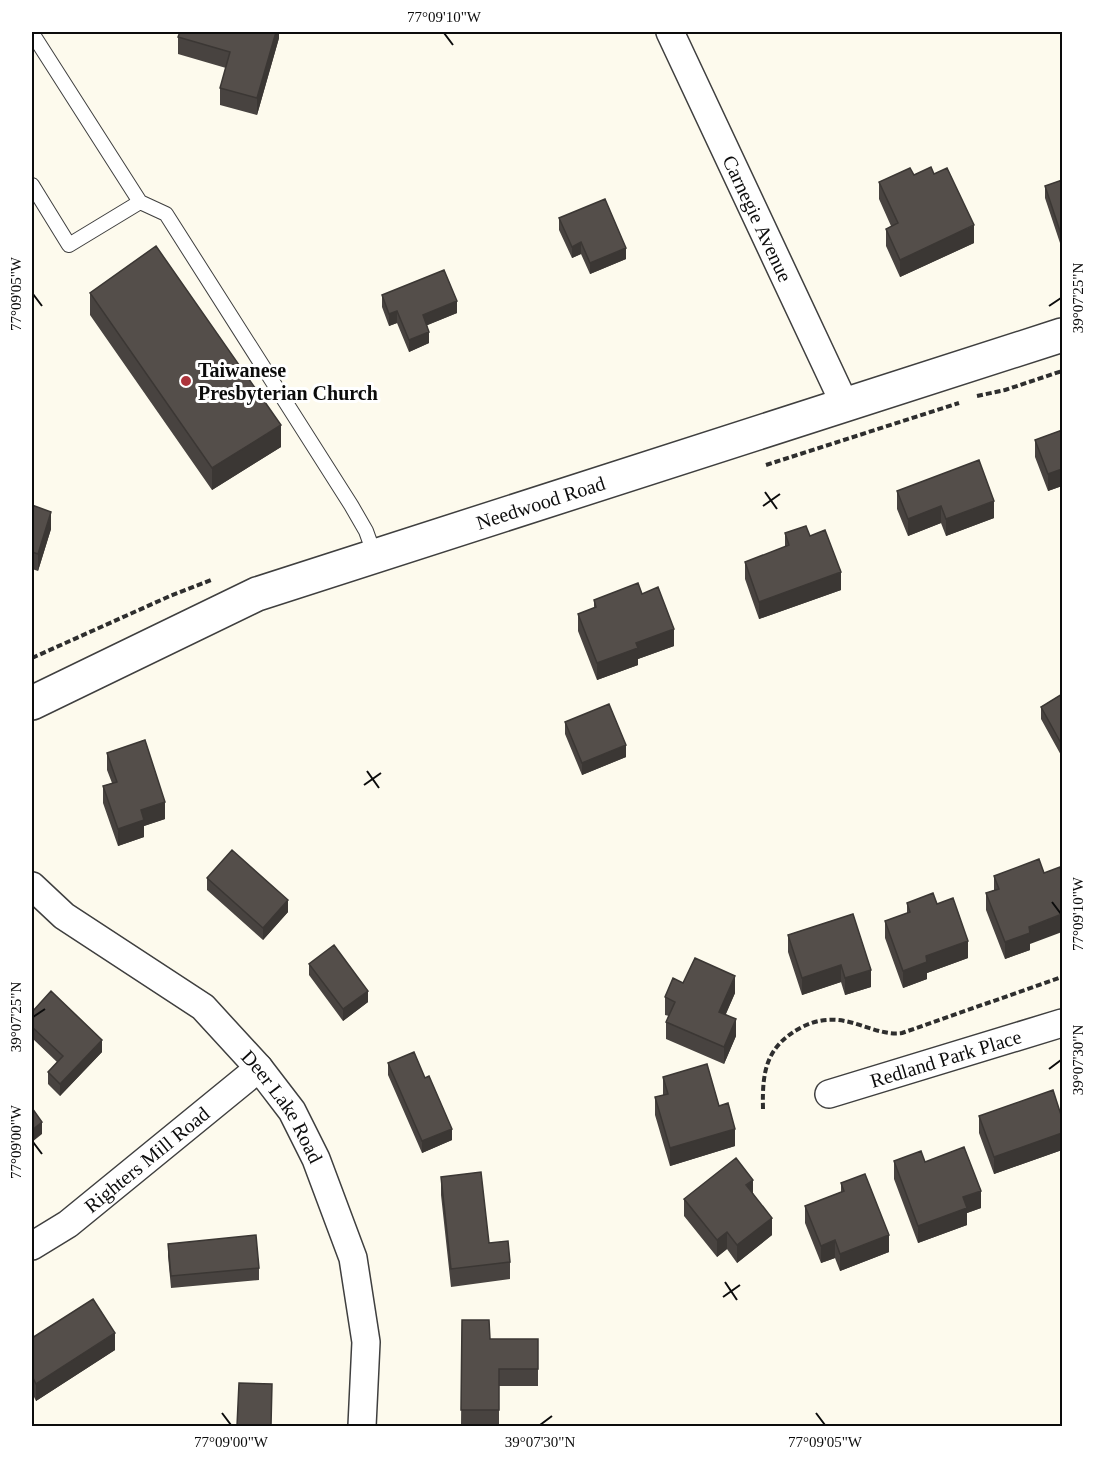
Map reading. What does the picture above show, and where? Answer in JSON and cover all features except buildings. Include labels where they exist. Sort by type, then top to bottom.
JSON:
[{"type":"street","name":"Carnegie Avenue","points":[[670,32],[845,405]]},
{"type":"street","name":"Needwood Road","points":[[32,703],[257,594],[1062,335]]},
{"type":"street","name":"Deer Lake Road","points":[[32,886],[64,916],[203,1007],[259,1068],[292,1111],[316,1159],[353,1258],[366,1342],[362,1426]]},
{"type":"street","name":"Redland Park Place","points":[[829,1095],[1062,1023]]},
{"type":"street","name":"Righters Mill Road","points":[[32,1246],[68,1224],[259,1068]]},
{"type":"lane","points":[[32,33],[140,202],[166,214],[351,505],[366,531],[375,556]]},
{"type":"lane","points":[[32,185],[69,245],[140,202]]},
{"type":"path","points":[[974,397],[1005,390],[1062,371]]},
{"type":"path","points":[[760,466],[967,400]]},
{"type":"path","points":[[763,1109],[763,1080],[774,1050],[783,1040],[810,1024],[823,1020],[838,1020],[892,1034],[902,1033],[1062,978]]},
{"type":"place","name":"Taiwanese Presbyterian Church","points":[[186,381]]}]
